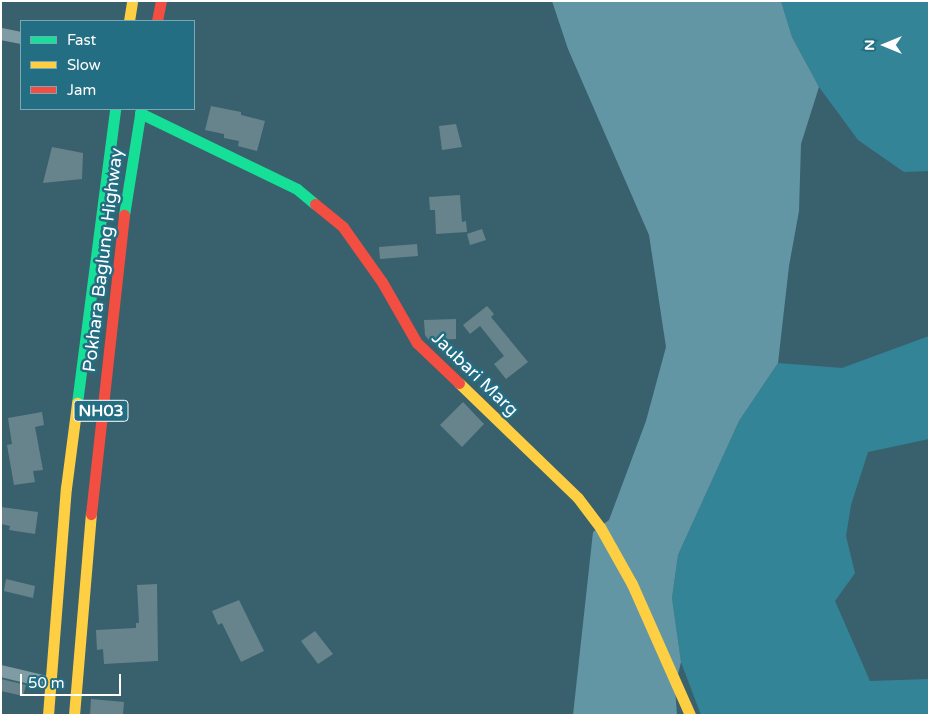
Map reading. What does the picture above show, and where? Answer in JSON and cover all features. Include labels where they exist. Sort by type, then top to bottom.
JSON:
[{"type":"main road","points":[[129,20],[132,1]]},
{"type":"main road","points":[[157,20],[161,1]]},
{"type":"main road","name":"Pokhara Baglung Highway","points":[[48,715],[66,488],[115,110]]},
{"type":"main road","name":"Pokhara Baglung Highway","points":[[74,715],[96,458],[122,228],[141,111]]},
{"type":"main road","name":"Jaubari Marg","points":[[141,111],[297,189],[343,227],[382,282],[417,343],[578,498],[600,527],[632,584],[674,687],[690,715]]},
{"type":"street","points":[[1,34],[20,38]]},
{"type":"street","points":[[1,671],[51,683]]},
{"type":"shaded area","points":[[552,1],[781,1],[792,37],[819,87],[801,144],[799,211],[789,266],[778,363],[739,421],[678,555],[672,598],[681,662],[675,687],[677,715],[573,715],[593,532],[609,520],[646,421],[666,347],[649,235],[568,49]]},
{"type":"shaded area","points":[[781,1],[929,1],[929,171],[904,172],[858,140],[819,87],[792,37]]},
{"type":"shaded area","points":[[929,336],[929,439],[868,452],[851,505],[846,536],[855,573],[835,601],[870,681],[929,679],[929,715],[701,715],[681,662],[672,598],[678,555],[739,421],[778,363],[842,368]]},
{"type":"building","points":[[211,106],[241,112],[241,115],[265,121],[257,151],[238,146],[239,141],[224,138],[224,134],[205,130]]},
{"type":"building","points":[[456,124],[462,147],[442,150],[439,126]]},
{"type":"building","points":[[52,147],[83,153],[82,179],[43,183]]},
{"type":"building","points":[[460,195],[462,222],[466,221],[467,232],[436,234],[435,210],[430,210],[429,197]]},
{"type":"building","points":[[482,229],[486,240],[470,245],[467,234]]},
{"type":"building","points":[[417,244],[418,256],[380,259],[379,247]]},
{"type":"building","points":[[487,306],[494,314],[491,317],[528,362],[506,379],[494,364],[504,356],[480,326],[470,334],[463,325]]},
{"type":"building","points":[[456,319],[456,339],[429,340],[425,335],[424,320]]},
{"type":"building","points":[[463,402],[484,424],[462,447],[440,425]]},
{"type":"building","points":[[42,412],[44,425],[35,427],[43,470],[33,471],[35,482],[14,485],[7,445],[12,444],[8,418]]},
{"type":"building","points":[[1,507],[38,512],[35,534],[9,530],[10,526],[1,524]]},
{"type":"building","points":[[6,579],[35,586],[33,598],[4,591]]},
{"type":"building","points":[[157,584],[158,661],[104,664],[103,649],[97,650],[96,630],[136,628],[136,623],[139,623],[137,585]]},
{"type":"building","points":[[239,600],[264,651],[241,662],[222,623],[218,625],[212,611]]},
{"type":"building","points":[[315,631],[333,654],[318,664],[301,641]]},
{"type":"building","points":[[1,679],[26,685],[23,696],[1,691]]},
{"type":"building","points":[[91,699],[124,702],[123,715],[90,715]]},
{"type":"traffic: fast","points":[[77,403],[115,110]]},
{"type":"traffic: fast","points":[[124,215],[141,110]]},
{"type":"traffic: fast","points":[[140,113],[297,189],[315,204]]},
{"type":"traffic: slow","points":[[129,20],[132,1]]},
{"type":"traffic: slow","points":[[459,383],[578,498],[600,527],[632,584],[690,715]]},
{"type":"traffic: slow","points":[[48,715],[66,488],[77,403]]},
{"type":"traffic: slow","points":[[74,715],[91,514]]},
{"type":"traffic: jam","points":[[157,20],[161,1]]},
{"type":"traffic: jam","points":[[315,204],[343,227],[382,282],[417,343],[459,383]]},
{"type":"traffic: jam","points":[[91,514],[124,215]]}]
